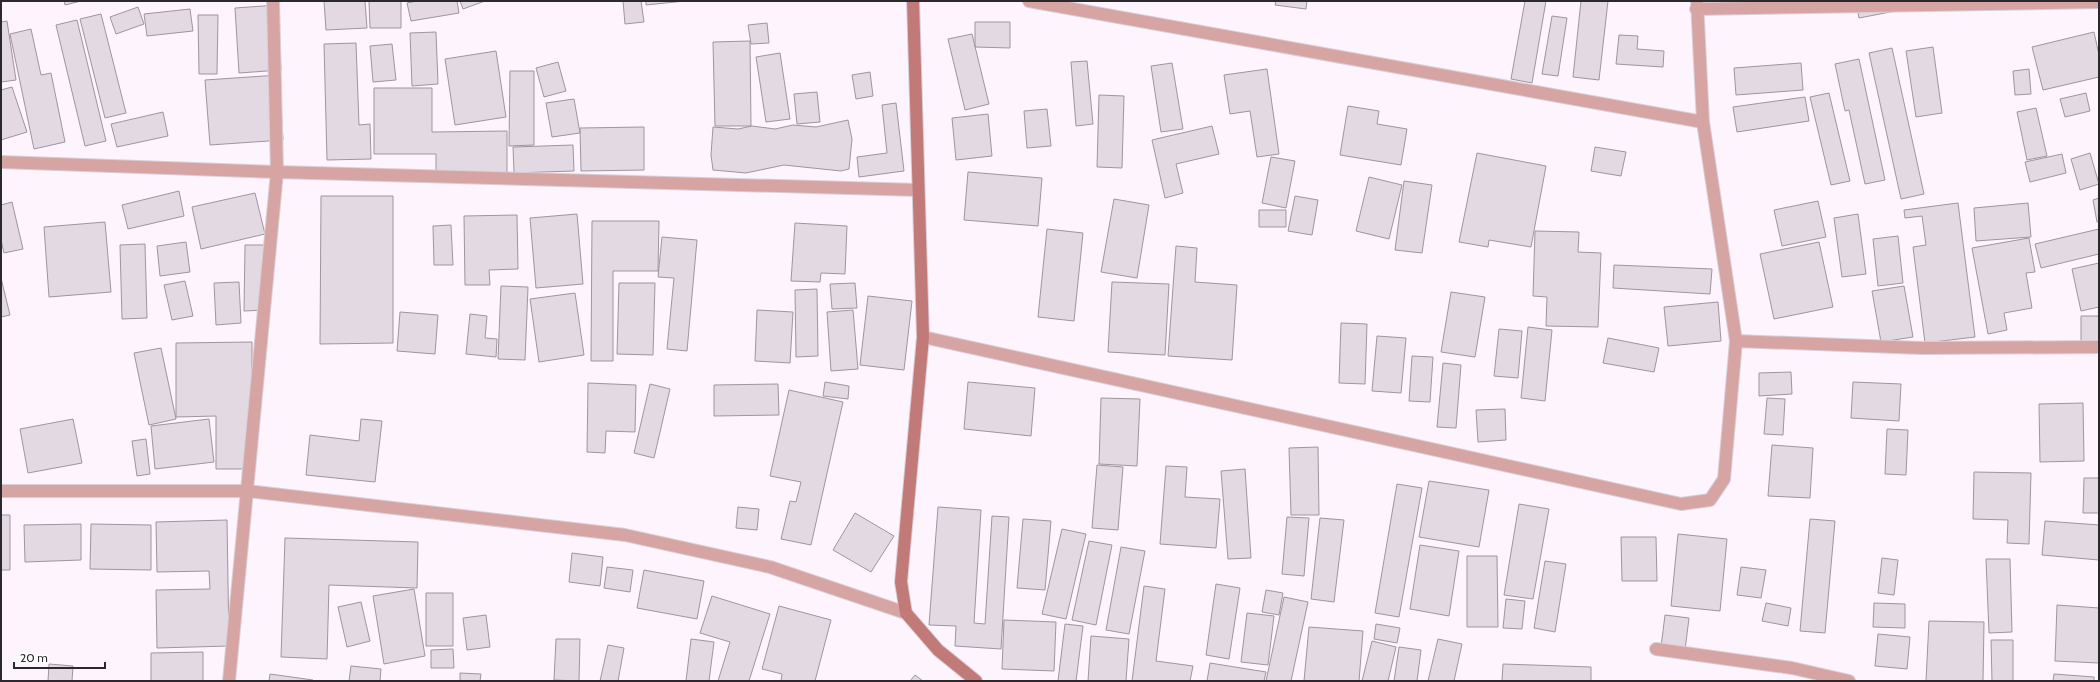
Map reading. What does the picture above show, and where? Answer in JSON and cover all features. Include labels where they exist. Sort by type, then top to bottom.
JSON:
[{"type":"street","points":[[229,681],[277,172],[273,1]]},
{"type":"street","points":[[906,613],[901,582],[923,337],[913,1]]},
{"type":"street","points":[[1029,1],[1703,122]]},
{"type":"street","points":[[923,337],[1681,504],[1710,500],[1724,479],[1736,341],[1703,122],[1696,5],[2099,2]]},
{"type":"street","points":[[1,162],[277,172],[918,190]]},
{"type":"street","points":[[1736,341],[1921,348],[2099,347]]},
{"type":"street","points":[[1,491],[248,491],[625,535],[770,567],[906,613],[938,650],[976,681]]},
{"type":"street","points":[[1656,649],[1792,668],[1849,681]]},
{"type":"building","points":[[64,1],[81,1],[65,5]]},
{"type":"building","points":[[324,1],[365,1],[367,28],[326,30]]},
{"type":"building","points":[[369,1],[401,1],[401,28],[370,28]]},
{"type":"building","points":[[417,1],[457,1],[459,13],[411,21],[407,3]]},
{"type":"building","points":[[460,1],[485,1],[463,9]]},
{"type":"building","points":[[623,1],[641,1],[644,22],[625,24]]},
{"type":"building","points":[[646,1],[685,1],[646,5]]},
{"type":"building","points":[[1276,1],[1307,1],[1306,9],[1275,5]]},
{"type":"building","points":[[1525,1],[1546,1],[1532,83],[1511,79]]},
{"type":"building","points":[[1581,1],[1608,1],[1599,80],[1573,77]]},
{"type":"building","points":[[1856,1],[1906,9],[1859,18]]},
{"type":"building","points":[[278,5],[281,70],[239,73],[235,8]]},
{"type":"building","points":[[138,7],[144,24],[116,34],[110,17]]},
{"type":"building","points":[[190,9],[193,31],[147,36],[144,14]]},
{"type":"building","points":[[101,14],[126,113],[105,118],[80,19]]},
{"type":"building","points":[[198,15],[218,15],[217,74],[199,74]]},
{"type":"building","points":[[1552,16],[1567,18],[1558,76],[1542,74]]},
{"type":"building","points":[[77,20],[106,141],[85,146],[56,25]]},
{"type":"building","points":[[7,21],[16,80],[1,82],[1,22]]},
{"type":"building","points":[[975,22],[1010,22],[1010,48],[975,47]]},
{"type":"building","points":[[767,23],[769,43],[751,44],[748,25]]},
{"type":"building","points":[[31,29],[41,75],[51,73],[65,142],[34,149],[10,34]]},
{"type":"building","points":[[436,32],[438,84],[412,86],[410,33]]},
{"type":"building","points":[[2094,32],[2099,55],[2099,77],[2043,90],[2032,47]]},
{"type":"building","points":[[972,34],[989,104],[965,110],[948,39]]},
{"type":"building","points":[[1619,35],[1638,36],[1637,49],[1664,51],[1663,67],[1616,64]]},
{"type":"building","points":[[750,41],[751,126],[715,126],[713,42]]},
{"type":"building","points":[[356,43],[359,125],[370,124],[371,159],[327,160],[324,44]]},
{"type":"building","points":[[392,44],[396,80],[373,82],[370,46]]},
{"type":"building","points":[[1933,47],[1942,113],[1916,117],[1906,51]]},
{"type":"building","points":[[1892,48],[1924,194],[1901,199],[1869,53]]},
{"type":"building","points":[[496,51],[506,117],[455,125],[445,59]]},
{"type":"building","points":[[780,53],[790,119],[766,122],[756,57]]},
{"type":"building","points":[[1859,59],[1885,180],[1865,184],[1849,110],[1845,111],[1835,64]]},
{"type":"building","points":[[1087,61],[1093,124],[1076,126],[1071,62]]},
{"type":"building","points":[[558,62],[566,91],[544,97],[536,68]]},
{"type":"building","points":[[1172,63],[1183,129],[1161,132],[1151,66]]},
{"type":"building","points":[[1801,63],[1803,90],[1736,95],[1734,68]]},
{"type":"building","points":[[1267,69],[1279,154],[1257,157],[1250,111],[1230,114],[1224,75]]},
{"type":"building","points":[[2029,69],[2031,94],[2015,95],[2013,71]]},
{"type":"building","points":[[510,71],[534,71],[534,145],[509,146]]},
{"type":"building","points":[[870,72],[873,96],[856,99],[852,75]]},
{"type":"building","points":[[279,75],[283,140],[210,145],[205,80]]},
{"type":"building","points":[[12,87],[27,132],[1,140],[1,90]]},
{"type":"building","points":[[374,88],[432,88],[432,132],[507,131],[507,175],[436,176],[436,154],[374,154]]},
{"type":"building","points":[[817,92],[820,122],[797,124],[794,94]]},
{"type":"building","points":[[1829,93],[1850,181],[1831,185],[1810,97]]},
{"type":"building","points":[[2086,93],[2090,111],[2065,117],[2060,99]]},
{"type":"building","points":[[1099,95],[1124,96],[1122,168],[1097,167]]},
{"type":"building","points":[[1805,97],[1809,121],[1737,132],[1733,107]]},
{"type":"building","points":[[574,99],[580,133],[552,137],[546,103]]},
{"type":"building","points":[[896,103],[904,171],[859,177],[857,157],[887,153],[882,105]]},
{"type":"building","points":[[1348,106],[1379,111],[1377,124],[1407,129],[1401,165],[1340,155]]},
{"type":"building","points":[[2036,108],[2047,156],[2027,160],[2017,112]]},
{"type":"building","points":[[1047,109],[1051,146],[1027,148],[1024,111]]},
{"type":"building","points":[[163,112],[168,136],[117,147],[111,124]]},
{"type":"building","points":[[988,114],[992,156],[956,160],[952,118]]},
{"type":"building","points":[[848,120],[852,139],[849,169],[841,171],[784,165],[746,173],[713,170],[711,155],[713,127],[738,129],[752,126],[775,129],[793,125],[816,127]]},
{"type":"building","points":[[1212,126],[1219,154],[1176,164],[1183,193],[1165,198],[1152,140]]},
{"type":"building","points":[[644,127],[644,170],[581,171],[580,128]]},
{"type":"building","points":[[573,145],[574,171],[514,173],[513,147]]},
{"type":"building","points":[[1595,147],[1626,152],[1621,176],[1591,171]]},
{"type":"building","points":[[1477,153],[1546,166],[1531,247],[1489,240],[1488,247],[1459,242]]},
{"type":"building","points":[[2090,153],[2099,184],[2080,190],[2071,159]]},
{"type":"building","points":[[2062,154],[2066,173],[2030,182],[2025,162]]},
{"type":"building","points":[[1271,157],[1295,161],[1286,208],[1262,203]]},
{"type":"building","points":[[968,172],[1042,178],[1038,226],[964,220]]},
{"type":"building","points":[[1369,177],[1402,185],[1389,239],[1356,231]]},
{"type":"building","points":[[1404,181],[1432,185],[1422,253],[1395,250]]},
{"type":"building","points":[[179,191],[184,216],[128,229],[122,205]]},
{"type":"building","points":[[255,193],[265,234],[201,249],[192,207]]},
{"type":"building","points":[[321,196],[393,196],[393,343],[320,344]]},
{"type":"building","points":[[1295,196],[1318,200],[1312,235],[1288,231]]},
{"type":"building","points":[[2099,198],[2099,222],[2097,222],[2093,200]]},
{"type":"building","points":[[1114,199],[1149,205],[1137,278],[1101,272]]},
{"type":"building","points":[[1818,201],[1826,237],[1782,246],[1774,210]]},
{"type":"building","points":[[12,202],[23,249],[4,253],[1,240],[1,205]]},
{"type":"building","points":[[1958,203],[1975,337],[1925,343],[1913,247],[1926,245],[1922,216],[1905,218],[1904,210]]},
{"type":"building","points":[[2028,203],[2031,237],[1976,241],[1974,208]]},
{"type":"building","points":[[1259,210],[1286,210],[1286,227],[1259,227]]},
{"type":"building","points":[[577,214],[583,284],[536,288],[530,218]]},
{"type":"building","points":[[1858,214],[1866,274],[1842,277],[1834,218]]},
{"type":"building","points":[[517,215],[518,269],[489,270],[490,285],[465,285],[464,216]]},
{"type":"building","points":[[592,221],[659,221],[658,271],[613,271],[613,361],[591,361]]},
{"type":"building","points":[[105,222],[111,292],[49,297],[44,227]]},
{"type":"building","points":[[795,223],[847,226],[845,274],[821,273],[820,282],[791,281]]},
{"type":"building","points":[[451,225],[453,265],[434,265],[433,226]]},
{"type":"building","points":[[1047,229],[1083,233],[1074,321],[1038,317]]},
{"type":"building","points":[[2099,229],[2099,254],[2041,268],[2035,244]]},
{"type":"building","points":[[1535,231],[1579,232],[1578,252],[1601,253],[1598,327],[1546,326],[1547,297],[1533,296]]},
{"type":"building","points":[[1898,236],[1903,283],[1878,286],[1873,239]]},
{"type":"building","points":[[662,237],[697,240],[687,351],[667,349],[674,278],[658,277]]},
{"type":"building","points":[[2029,238],[2035,272],[2026,273],[2032,308],[2004,313],[2007,330],[1988,334],[1972,248]]},
{"type":"building","points":[[186,242],[190,272],[160,276],[157,246]]},
{"type":"building","points":[[1819,242],[1833,307],[1774,319],[1760,254]]},
{"type":"building","points":[[145,244],[147,318],[122,319],[120,245]]},
{"type":"building","points":[[245,245],[266,245],[266,310],[244,311]]},
{"type":"building","points":[[1176,246],[1197,248],[1195,282],[1237,285],[1232,360],[1168,356]]},
{"type":"building","points":[[2099,263],[2099,307],[2081,311],[2072,269]]},
{"type":"building","points":[[1614,265],[1712,269],[1710,294],[1613,288]]},
{"type":"building","points":[[1,278],[10,315],[1,317]]},
{"type":"building","points":[[185,281],[193,316],[172,320],[164,285]]},
{"type":"building","points":[[239,282],[241,323],[216,325],[214,283]]},
{"type":"building","points":[[1112,282],[1169,284],[1165,355],[1108,352]]},
{"type":"building","points":[[619,283],[655,283],[653,355],[617,354]]},
{"type":"building","points":[[855,283],[857,308],[832,309],[830,284]]},
{"type":"building","points":[[501,286],[528,287],[525,360],[498,359]]},
{"type":"building","points":[[1904,286],[1913,337],[1881,342],[1872,291]]},
{"type":"building","points":[[817,289],[818,356],[796,357],[795,290]]},
{"type":"building","points":[[1451,292],[1485,297],[1475,357],[1441,352]]},
{"type":"building","points":[[575,293],[584,355],[539,362],[530,299]]},
{"type":"building","points":[[868,296],[912,301],[904,370],[860,365]]},
{"type":"building","points":[[1718,302],[1721,341],[1668,346],[1664,307]]},
{"type":"building","points":[[757,310],[793,312],[790,363],[755,361]]},
{"type":"building","points":[[853,310],[858,369],[831,371],[827,312]]},
{"type":"building","points":[[400,312],[438,315],[435,354],[397,351]]},
{"type":"building","points":[[470,314],[487,316],[485,338],[497,339],[496,357],[466,354]]},
{"type":"building","points":[[2081,316],[2099,316],[2099,346],[2081,347]]},
{"type":"building","points":[[1341,323],[1367,324],[1365,384],[1339,383]]},
{"type":"building","points":[[1528,327],[1552,330],[1545,401],[1521,398]]},
{"type":"building","points":[[1499,329],[1522,331],[1518,378],[1494,376]]},
{"type":"building","points":[[1377,336],[1406,338],[1401,393],[1372,391]]},
{"type":"building","points":[[1608,338],[1659,348],[1654,372],[1603,363]]},
{"type":"building","points":[[252,342],[252,469],[216,469],[216,416],[176,417],[176,343]]},
{"type":"building","points":[[161,348],[176,419],[149,425],[134,353]]},
{"type":"building","points":[[1412,356],[1433,357],[1430,402],[1409,401]]},
{"type":"building","points":[[1443,363],[1461,365],[1456,428],[1437,427]]},
{"type":"building","points":[[1791,372],[1792,394],[1759,396],[1759,373]]},
{"type":"building","points":[[825,382],[849,386],[848,399],[823,396]]},
{"type":"building","points":[[968,382],[1035,388],[1031,436],[964,429]]},
{"type":"building","points":[[1853,382],[1901,384],[1899,421],[1851,418]]},
{"type":"building","points":[[588,383],[636,385],[635,432],[606,431],[605,453],[587,452]]},
{"type":"building","points":[[650,384],[670,389],[654,458],[634,453]]},
{"type":"building","points":[[778,384],[779,415],[714,416],[714,385]]},
{"type":"building","points":[[789,390],[843,402],[811,545],[781,539],[790,501],[796,502],[801,482],[770,476]]},
{"type":"building","points":[[1101,398],[1140,399],[1137,466],[1099,464]]},
{"type":"building","points":[[1767,398],[1785,399],[1783,435],[1764,434]]},
{"type":"building","points":[[2083,403],[2084,461],[2040,462],[2039,404]]},
{"type":"building","points":[[1505,409],[1506,440],[1478,442],[1476,410]]},
{"type":"building","points":[[73,419],[82,463],[28,473],[20,429]]},
{"type":"building","points":[[209,419],[214,462],[155,469],[151,426]]},
{"type":"building","points":[[361,419],[382,421],[375,482],[306,475],[310,435],[359,441]]},
{"type":"building","points":[[1887,429],[1908,430],[1906,475],[1885,474]]},
{"type":"building","points":[[146,439],[150,474],[137,476],[132,441]]},
{"type":"building","points":[[1772,445],[1813,448],[1810,498],[1768,496]]},
{"type":"building","points":[[1318,447],[1319,515],[1291,515],[1289,448]]},
{"type":"building","points":[[1097,465],[1123,467],[1118,530],[1092,528]]},
{"type":"building","points":[[1166,466],[1187,467],[1185,497],[1220,499],[1216,548],[1160,544]]},
{"type":"building","points":[[1245,469],[1251,558],[1228,559],[1221,471]]},
{"type":"building","points":[[1974,472],[2031,473],[2029,544],[2007,543],[2008,520],[1973,519]]},
{"type":"building","points":[[2084,478],[2099,478],[2099,513],[2083,513]]},
{"type":"building","points":[[1429,481],[1489,490],[1479,547],[1419,537]]},
{"type":"building","points":[[1397,484],[1422,488],[1399,617],[1375,613]]},
{"type":"building","points":[[1519,504],[1549,509],[1533,599],[1504,595]]},
{"type":"building","points":[[738,507],[759,509],[757,530],[736,528]]},
{"type":"building","points":[[938,507],[981,510],[974,623],[985,624],[992,516],[1009,517],[1001,649],[955,646],[956,626],[929,625]]},
{"type":"building","points":[[855,513],[894,536],[871,572],[833,550]]},
{"type":"building","points":[[1,515],[10,515],[10,570],[1,570]]},
{"type":"building","points":[[1287,517],[1309,518],[1304,576],[1282,574]]},
{"type":"building","points":[[1320,518],[1344,520],[1334,602],[1311,599]]},
{"type":"building","points":[[1023,519],[1051,521],[1045,590],[1017,588]]},
{"type":"building","points":[[1810,519],[1835,521],[1825,633],[1800,631]]},
{"type":"building","points":[[227,520],[229,646],[157,648],[156,590],[210,589],[209,571],[157,572],[156,522]]},
{"type":"building","points":[[2045,521],[2099,525],[2099,560],[2042,555]]},
{"type":"building","points":[[81,524],[81,560],[25,562],[24,525]]},
{"type":"building","points":[[91,524],[151,525],[151,570],[90,569]]},
{"type":"building","points":[[1062,529],[1086,534],[1066,619],[1042,614]]},
{"type":"building","points":[[1678,534],[1727,539],[1720,611],[1671,606]]},
{"type":"building","points":[[1621,537],[1656,537],[1657,581],[1622,581]]},
{"type":"building","points":[[285,538],[418,542],[417,588],[329,585],[327,659],[281,657]]},
{"type":"building","points":[[1089,541],[1112,545],[1096,625],[1072,620]]},
{"type":"building","points":[[1420,545],[1459,551],[1449,616],[1410,609]]},
{"type":"building","points":[[1121,547],[1145,551],[1129,634],[1106,630]]},
{"type":"building","points":[[572,553],[603,557],[600,586],[569,582]]},
{"type":"building","points":[[1467,556],[1497,556],[1498,627],[1467,627]]},
{"type":"building","points":[[1882,558],[1898,560],[1894,595],[1878,593]]},
{"type":"building","points":[[1986,559],[2010,559],[2012,632],[1989,633]]},
{"type":"building","points":[[1545,561],[1566,564],[1555,632],[1534,628]]},
{"type":"building","points":[[607,567],[633,570],[630,592],[604,588]]},
{"type":"building","points":[[1741,567],[1766,570],[1761,598],[1737,595]]},
{"type":"building","points":[[644,570],[704,581],[697,619],[637,608]]},
{"type":"building","points":[[1216,584],[1240,588],[1229,659],[1206,655]]},
{"type":"building","points":[[1144,586],[1165,589],[1156,661],[1193,666],[1190,681],[1132,681]]},
{"type":"building","points":[[414,589],[425,656],[384,664],[373,596]]},
{"type":"building","points":[[1266,590],[1283,593],[1279,615],[1262,612]]},
{"type":"building","points":[[426,593],[453,593],[453,646],[426,646]]},
{"type":"building","points":[[712,596],[770,614],[749,681],[718,681],[730,642],[700,633]]},
{"type":"building","points":[[1284,597],[1308,602],[1291,681],[1266,681]]},
{"type":"building","points":[[1506,599],[1525,601],[1522,629],[1503,628]]},
{"type":"building","points":[[361,602],[370,641],[347,647],[338,607]]},
{"type":"building","points":[[1766,603],[1791,608],[1788,626],[1762,621]]},
{"type":"building","points":[[1874,603],[1905,604],[1905,628],[1873,627]]},
{"type":"building","points":[[2057,605],[2099,608],[2099,663],[2055,661]]},
{"type":"building","points":[[779,606],[831,620],[815,681],[781,681],[782,674],[762,669]]},
{"type":"building","points":[[1247,613],[1274,616],[1268,665],[1241,662]]},
{"type":"building","points":[[486,615],[490,647],[467,650],[463,618]]},
{"type":"building","points":[[1665,615],[1689,618],[1685,650],[1661,647]]},
{"type":"building","points":[[1004,620],[1056,622],[1054,671],[1002,669]]},
{"type":"building","points":[[1929,621],[1984,622],[1983,681],[1926,681]]},
{"type":"building","points":[[1065,624],[1083,626],[1076,681],[1058,681]]},
{"type":"building","points":[[1376,624],[1400,628],[1397,643],[1374,639]]},
{"type":"building","points":[[1309,627],[1363,631],[1359,681],[1304,681]]},
{"type":"building","points":[[1878,634],[1910,637],[1907,669],[1875,666]]},
{"type":"building","points":[[1091,636],[1129,639],[1126,681],[1088,681]]},
{"type":"building","points":[[556,639],[580,639],[579,681],[554,680]]},
{"type":"building","points":[[691,639],[714,642],[709,681],[686,681]]},
{"type":"building","points":[[1438,639],[1462,644],[1454,681],[1428,681]]},
{"type":"building","points":[[1991,640],[2013,640],[2013,681],[1992,681]]},
{"type":"building","points":[[1372,641],[1396,647],[1388,681],[1362,681]]},
{"type":"building","points":[[608,645],[624,648],[618,681],[600,681]]},
{"type":"building","points":[[1399,647],[1421,650],[1417,681],[1394,681]]},
{"type":"building","points":[[453,649],[454,668],[431,668],[431,650]]},
{"type":"building","points":[[203,652],[203,681],[151,681],[151,653]]},
{"type":"building","points":[[1210,663],[1266,672],[1264,681],[1207,681]]},
{"type":"building","points":[[49,664],[73,666],[72,681],[48,681]]},
{"type":"building","points":[[1503,664],[1591,667],[1591,681],[1502,681]]},
{"type":"building","points":[[351,666],[381,669],[380,681],[349,681]]},
{"type":"building","points":[[460,673],[481,674],[480,681],[460,681]]},
{"type":"building","points":[[270,674],[313,680],[269,681]]},
{"type":"building","points":[[2054,674],[2094,677],[2094,681],[2053,681]]},
{"type":"building","points":[[915,675],[923,681],[910,681]]}]
